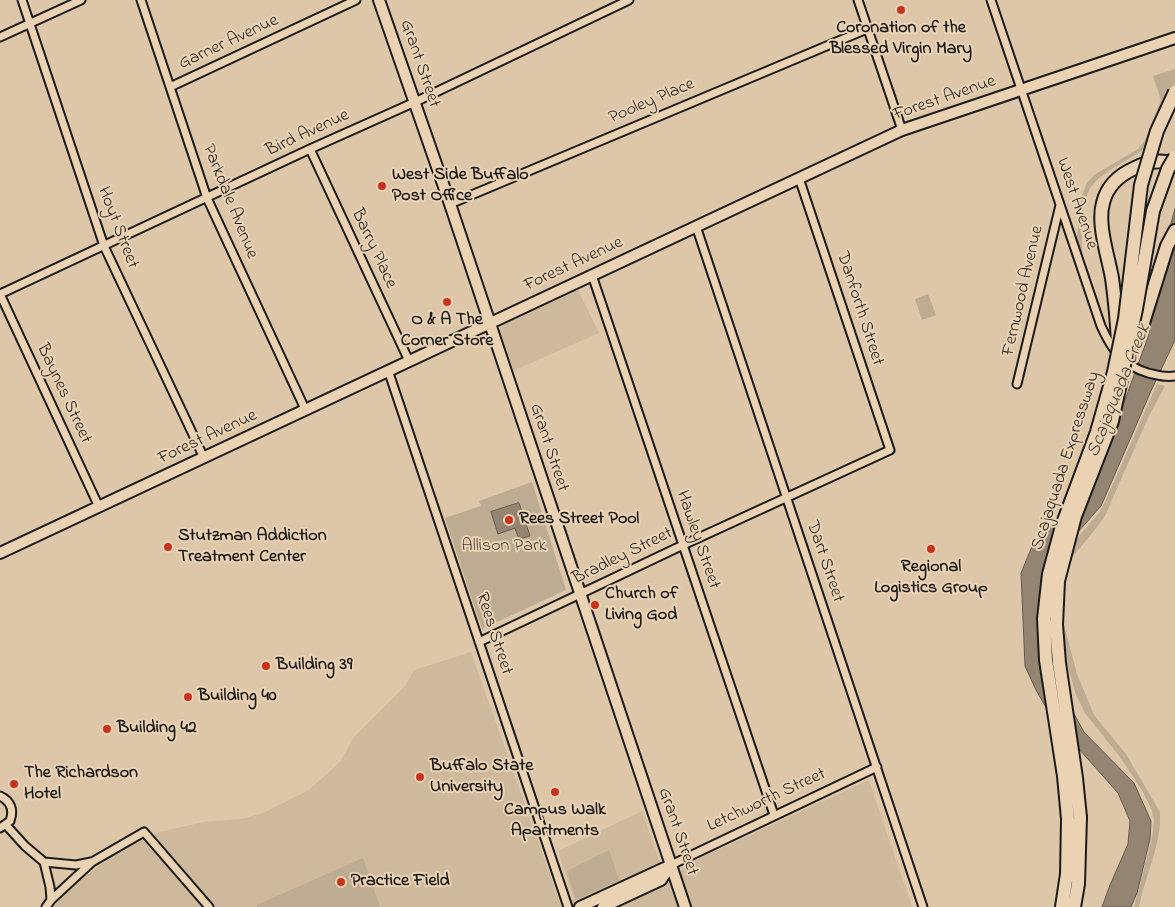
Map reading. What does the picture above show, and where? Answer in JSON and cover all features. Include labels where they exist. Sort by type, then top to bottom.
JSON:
[{"type":"highway","name":"Scajaquada Expressway","points":[[1123,354],[1140,184],[1157,131],[1175,92]]},
{"type":"highway","name":"Scajaquada Expressway","points":[[1074,907],[1078,884],[1074,818],[1056,625],[1058,581],[1075,516],[1112,421],[1123,354],[1153,211],[1168,169],[1175,157]]},
{"type":"highway","points":[[1123,354],[1101,221],[1101,210],[1108,188],[1121,175],[1149,162],[1162,161],[1175,164]]},
{"type":"highway","points":[[1123,354],[1142,326],[1167,246],[1175,231]]},
{"type":"highway","name":"Scajaquada Expressway","points":[[1062,907],[1074,818]]},
{"type":"street","name":"Hoyt Street","points":[[22,0],[104,246],[204,458]]},
{"type":"street","points":[[0,37],[81,0]]},
{"type":"street","name":"Parkdale Avenue","points":[[141,0],[207,198],[305,409]]},
{"type":"street","name":"Garner Avenue","points":[[170,87],[356,0]]},
{"type":"street","name":"Grant Street","points":[[379,0],[450,204],[685,907]]},
{"type":"street","name":"Bird Avenue","points":[[0,294],[415,102],[620,2],[629,0]]},
{"type":"street","points":[[858,0],[902,130]]},
{"type":"street","name":"West Avenue","points":[[992,0],[1100,326],[1108,342],[1122,360],[1135,369],[1159,376],[1175,376]]},
{"type":"street","name":"Pooley Place","points":[[450,204],[867,28]]},
{"type":"street","name":"Forest Avenue","points":[[0,553],[902,130],[1175,38]]},
{"type":"street","name":"Barry Place","points":[[310,149],[409,361]]},
{"type":"street","name":"Danforth Street","points":[[799,178],[890,450]]},
{"type":"street","name":"Fernwood Avenue","points":[[1017,384],[1060,205]]},
{"type":"street","name":"Dart Street","points":[[696,226],[924,907]]},
{"type":"street","name":"Hawley Street","points":[[592,275],[774,815]]},
{"type":"street","name":"Baynes Street","points":[[0,294],[99,507]]},
{"type":"street","name":"Rees Street","points":[[388,370],[568,907]]},
{"type":"street","name":"Bradley Street","points":[[479,642],[683,545],[890,450]]},
{"type":"street","name":"Letchworth Street","points":[[580,907],[877,767]]},
{"type":"street","points":[[0,796],[8,801],[12,810],[12,816],[3,827],[44,862],[76,865],[92,862]]},
{"type":"street","points":[[46,907],[50,900],[92,862],[144,832],[209,907]]},
{"type":"street","points":[[44,862],[50,887],[50,900]]},
{"type":"street","name":"Letchworth Street","points":[[603,907],[661,880],[671,865]]},
{"type":"shaded area","points":[[1175,209],[1175,340],[1101,506],[1062,550],[1041,590],[1038,633],[1057,683],[1084,732],[1134,783],[1151,821],[1150,839],[1137,893],[1131,907],[1102,907],[1128,844],[1130,821],[1118,793],[1079,749],[1064,739],[1036,690],[1025,666],[1021,573],[1033,544],[1063,513],[1105,447],[1125,400],[1148,337]]},
{"type":"shaded area","points":[[578,290],[599,333],[513,371],[498,331],[503,325]]},
{"type":"shaded area","name":"Rees Street Pool","points":[[519,503],[530,536],[519,539],[515,528],[498,534],[491,512]]},
{"type":"shaded area","name":"Buffalo State University","points":[[471,652],[561,906],[574,899],[558,851],[642,811],[668,884],[685,865],[869,780],[912,907],[53,907],[83,878],[110,858],[141,839],[159,832],[204,822],[241,819],[263,813],[309,790],[340,762],[354,737],[405,686],[414,670]]},
{"type":"green space","points":[[1175,69],[1175,84],[1147,145],[1143,150],[1104,174],[1089,190],[1082,217],[1082,255],[1077,238],[1081,197],[1087,183],[1094,175],[1138,149],[1145,140],[1161,100],[1153,76]]},
{"type":"green space","points":[[928,294],[936,315],[922,320],[915,299]]},
{"type":"green space","points":[[1157,384],[1165,386],[1147,420],[1105,516],[1070,560],[1062,581],[1061,614],[1077,674],[1094,715],[1126,754],[1160,812],[1156,848],[1139,907],[1134,907],[1152,838],[1154,820],[1152,811],[1143,792],[1120,757],[1085,713],[1076,695],[1061,642],[1058,566],[1078,537],[1099,513],[1105,502]]},
{"type":"green space","name":"Allison Park","points":[[532,482],[566,590],[482,629],[445,518],[481,506],[479,501]]},
{"type":"green space","points":[[609,850],[619,880],[576,900],[567,871]]},
{"type":"green space","name":"Practice Field","points":[[363,858],[380,907],[257,907],[257,905]]},
{"type":"place","name":"Coronation of the Blessed Virgin Mary","points":[[901,10]]},
{"type":"place","name":"West Side Buffalo Post Office","points":[[382,186]]},
{"type":"place","name":"O & A The Corner Store","points":[[447,302]]},
{"type":"place","name":"Rees Street Pool","points":[[509,520]]},
{"type":"place","name":"Stutzman Addiction Treatment Center","points":[[168,547]]},
{"type":"place","name":"Regional Logistics Group","points":[[931,549]]},
{"type":"place","name":"Church of Living God","points":[[595,605]]},
{"type":"place","name":"Building 39","points":[[266,666]]},
{"type":"place","name":"Building 40","points":[[188,697]]},
{"type":"place","name":"Building 42","points":[[107,729]]},
{"type":"place","name":"Buffalo State University","points":[[420,777]]},
{"type":"place","name":"The Richardson Hotel","points":[[14,784]]},
{"type":"place","name":"Campus Walk Apartments","points":[[555,792]]},
{"type":"place","name":"Practice Field","points":[[341,882]]},
{"type":"water label","name":"Scajaquada Creek","points":[[1120,391]]}]
